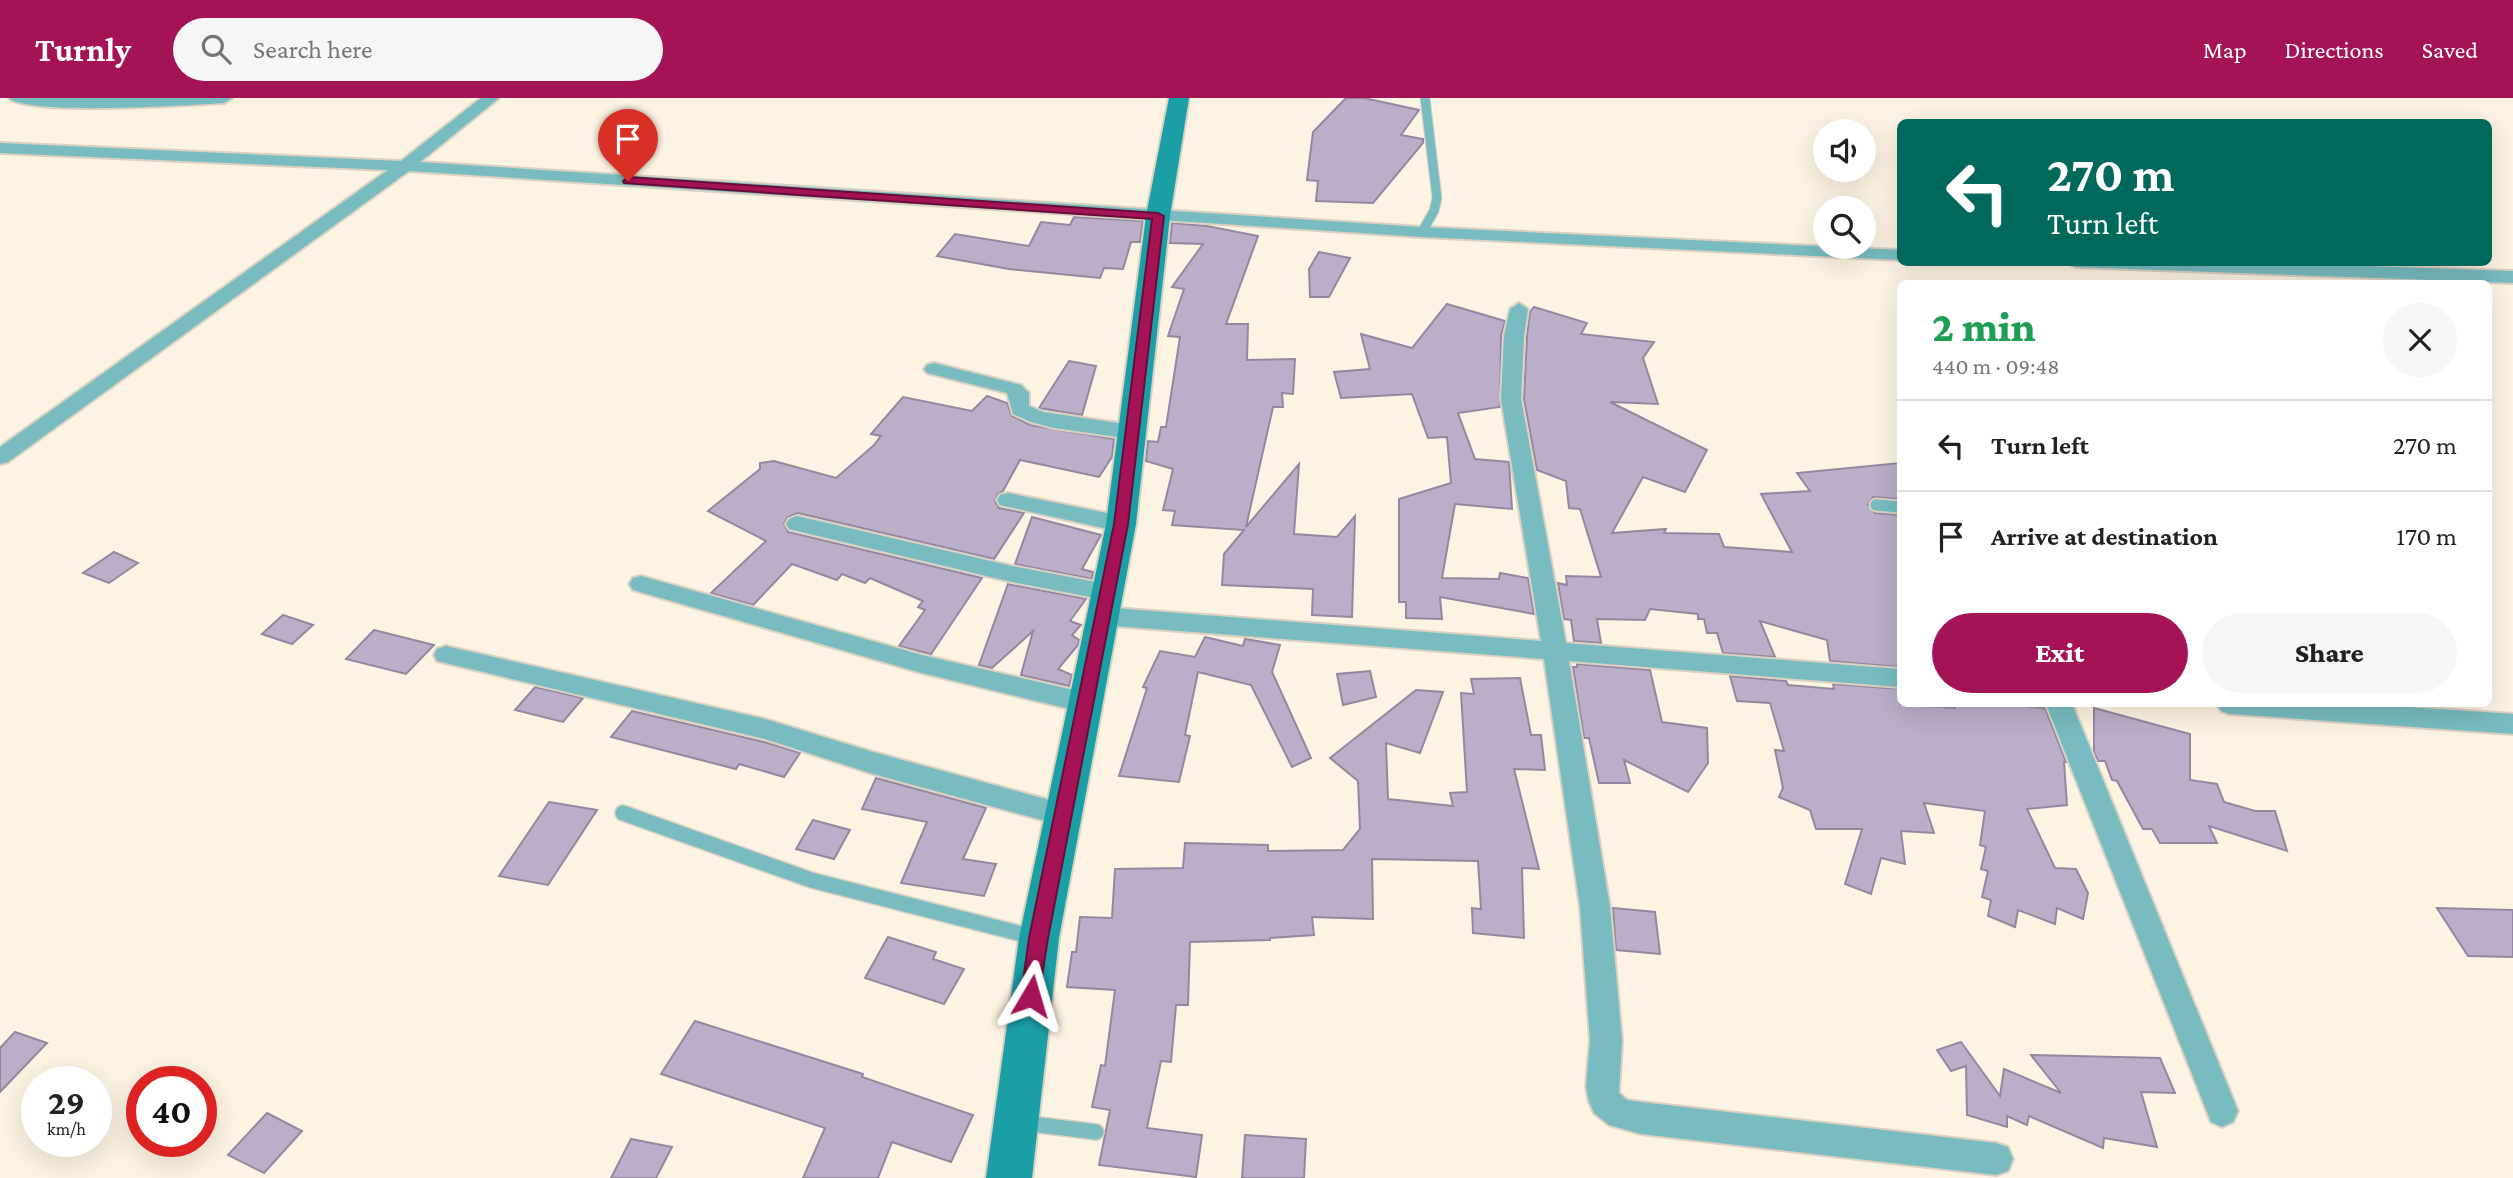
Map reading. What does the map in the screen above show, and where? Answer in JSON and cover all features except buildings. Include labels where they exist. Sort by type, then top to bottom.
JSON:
[{"type":"street","points":[[17,98],[51,102],[132,103],[224,98]]},
{"type":"street","points":[[0,457],[405,166],[491,98]]},
{"type":"street","points":[[1009,1178],[1039,938],[1121,524],[1158,216],[1179,98]]},
{"type":"street","points":[[0,148],[405,166],[1422,232],[1897,255]]},
{"type":"street","points":[[2192,266],[2513,277]]},
{"type":"street","points":[[1518,309],[1511,399],[1555,650],[1595,908],[1606,1040],[1602,1087],[1605,1102],[1620,1114],[1642,1118],[1996,1159]]},
{"type":"street","points":[[934,369],[1014,389],[1019,393],[1019,408],[1022,412],[1040,419],[1132,432]]},
{"type":"street","points":[[1007,500],[1121,524]]},
{"type":"street","points":[[797,524],[1012,574],[1104,604],[1555,650],[1897,678]]},
{"type":"street","points":[[641,584],[922,664],[1086,703]]},
{"type":"street","points":[[446,655],[765,729],[873,764],[1063,815]]},
{"type":"street","points":[[2060,707],[2222,1111]]},
{"type":"street","points":[[2272,707],[2513,724]]},
{"type":"lane","points":[[1422,232],[1434,211],[1437,198],[1425,98]]},
{"type":"lane","points":[[1876,505],[1897,507]]},
{"type":"lane","points":[[623,813],[811,880],[991,928],[1039,938]]},
{"type":"lane","points":[[1016,1122],[1096,1132]]},
{"type":"route","points":[[628,181],[1158,216],[1121,524],[1039,938],[1031,996]]}]
